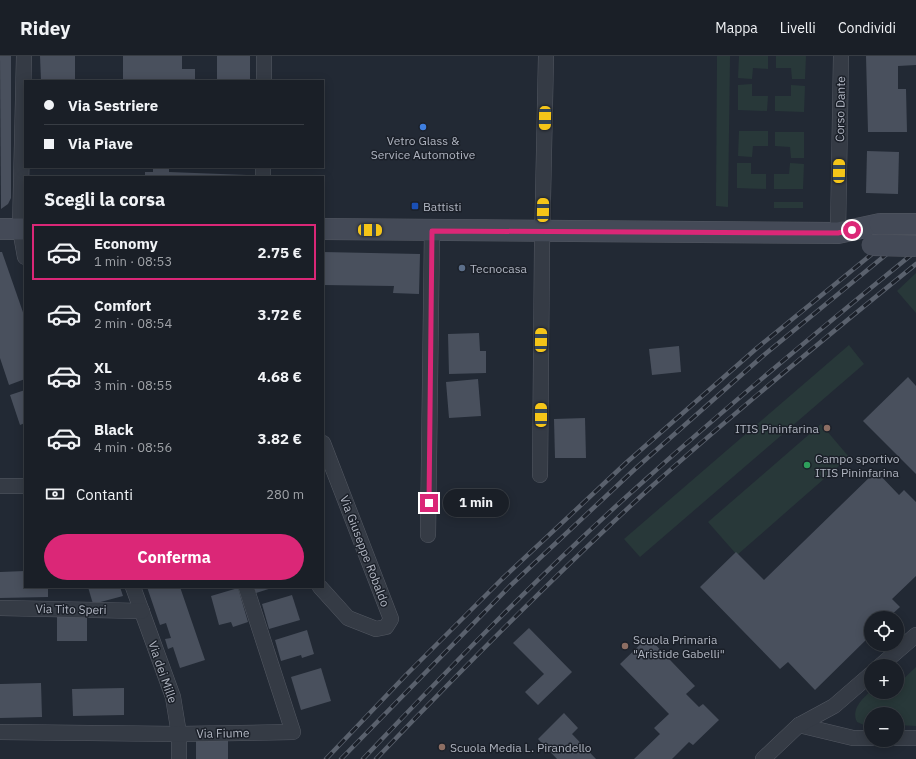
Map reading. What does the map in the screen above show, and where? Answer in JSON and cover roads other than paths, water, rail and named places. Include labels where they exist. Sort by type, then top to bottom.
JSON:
[{"type":"main road","points":[[324,229],[542,232],[838,233],[880,224],[916,224]]},
{"type":"main road","points":[[838,233],[872,245],[916,246]]},
{"type":"street","points":[[24,56],[15,229],[24,254]]},
{"type":"street","points":[[264,56],[264,80]]},
{"type":"street","points":[[540,475],[542,232],[546,56]]},
{"type":"street","name":"Corso Dante","points":[[838,233],[841,56]]},
{"type":"street","points":[[428,535],[432,231]]},
{"type":"street","name":"Via Giuseppe Robaldo","points":[[321,588],[348,618],[376,629],[386,627],[391,619],[324,446]]},
{"type":"street","points":[[0,486],[24,486]]},
{"type":"street","name":"Via dei Mille","points":[[133,588],[173,697],[179,734],[179,759]]},
{"type":"street","name":"Via Fiume","points":[[0,732],[179,734],[293,732],[246,588]]},
{"type":"street","name":"Via Tito Speri","points":[[0,608],[142,611]]},
{"type":"street","points":[[888,659],[916,635]]},
{"type":"street","points":[[763,759],[799,725],[834,706],[864,680]]},
{"type":"street","points":[[799,725],[852,738],[864,738]]},
{"type":"street","points":[[904,738],[916,738]]},
{"type":"railway","points":[[326,759],[406,675],[502,579],[627,462],[757,348],[916,218]]},
{"type":"railway","points":[[341,759],[510,586],[635,469],[764,355],[916,230]]},
{"type":"railway","points":[[363,759],[501,616],[608,513],[745,393],[916,251]]},
{"type":"railway","points":[[376,759],[511,621],[580,553],[651,487],[782,374],[916,264]]},
{"type":"place","name":"Vetro Glass & Service Automotive","points":[[423,127]]},
{"type":"place","name":"Battisti","points":[[415,206]]},
{"type":"place","name":"Tecnocasa","points":[[462,268]]},
{"type":"place","name":"ITIS Pininfarina","points":[[827,428]]},
{"type":"place","name":"Campo sportivo ITIS Pininfarina","points":[[807,465]]},
{"type":"place","name":"Scuola Primaria \"Aristide Gabelli\"","points":[[625,646]]},
{"type":"place","name":"Scuola Media L. Pirandello","points":[[442,747]]}]
